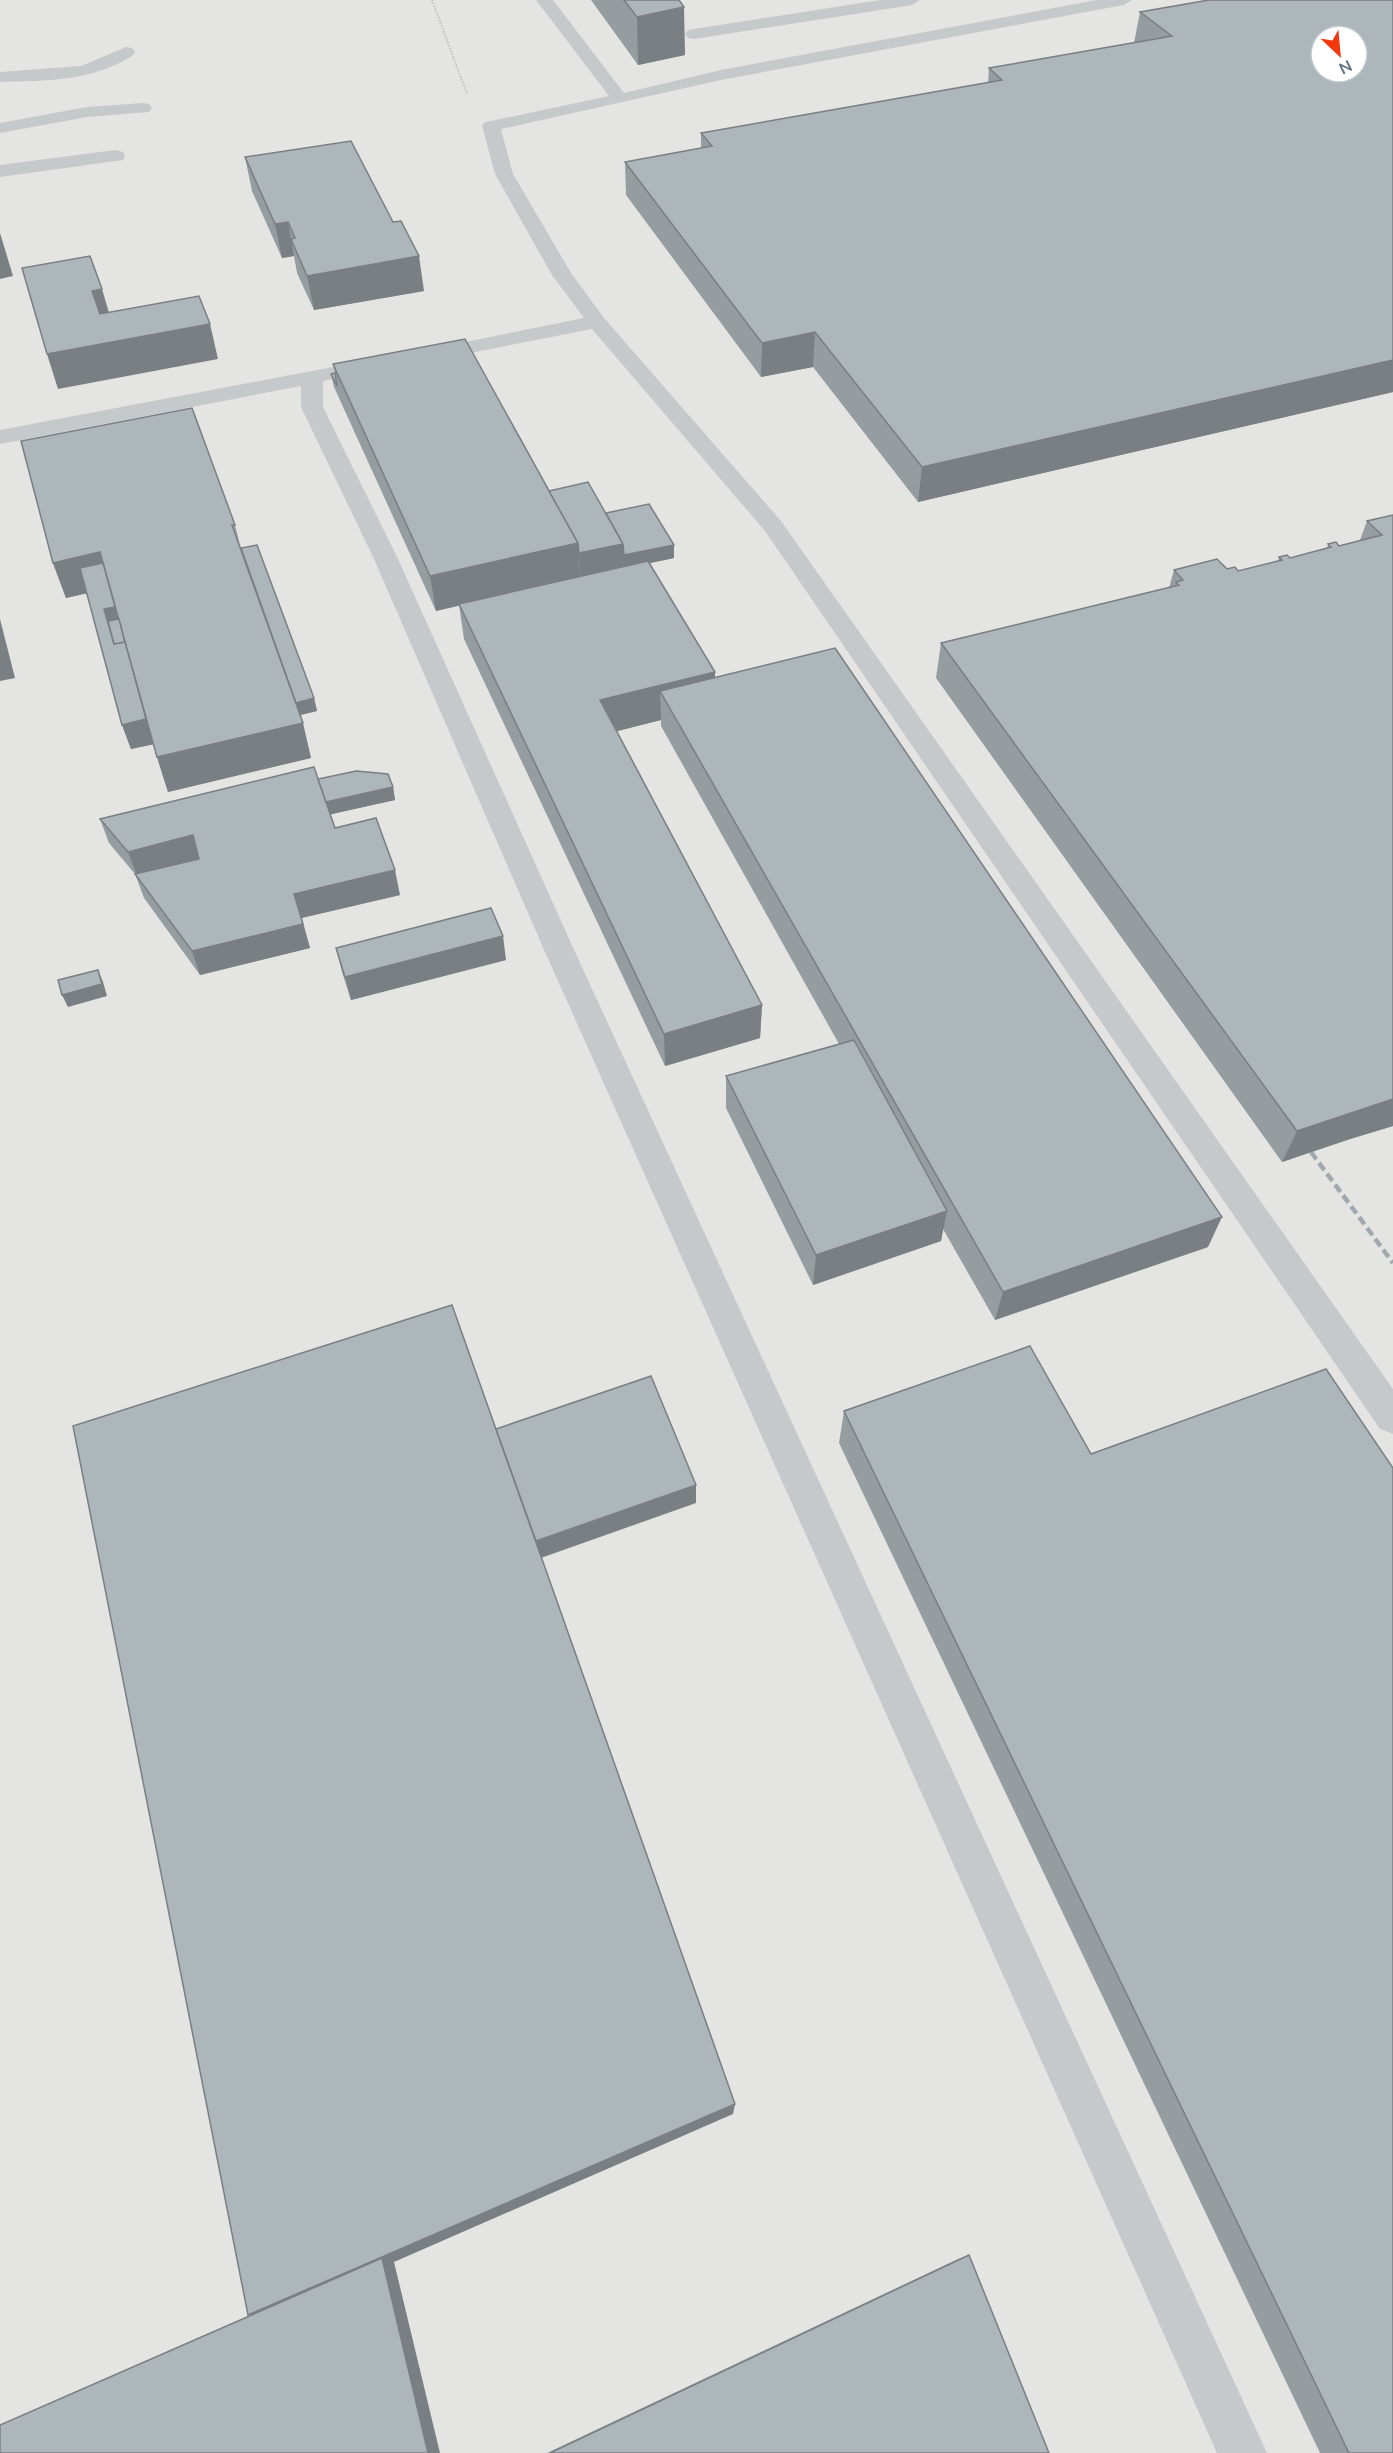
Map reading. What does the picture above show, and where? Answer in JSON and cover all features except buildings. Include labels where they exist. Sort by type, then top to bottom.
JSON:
[{"type":"lane","points":[[544,0],[620,99]]},
{"type":"lane","points":[[694,34],[866,4],[912,0]]},
{"type":"lane","points":[[1124,0],[721,75],[491,126],[504,174],[562,275],[597,322],[772,526],[1393,1418]]},
{"type":"lane","points":[[682,17],[721,75]]},
{"type":"lane","points":[[0,77],[94,68],[126,52]]},
{"type":"lane","points":[[0,128],[87,112],[142,108]]},
{"type":"lane","points":[[0,171],[116,156]]},
{"type":"lane","points":[[403,360],[597,322]]},
{"type":"lane","points":[[0,437],[357,369]]},
{"type":"lane","points":[[312,377],[312,407],[386,559],[560,952],[1242,2453]]},
{"type":"path","points":[[432,0],[469,99],[491,126]]},
{"type":"shaded area","points":[[0,0],[1393,0],[1393,2453],[0,2453]]},
{"type":"railway","points":[[1311,1152],[1393,1263]]}]
